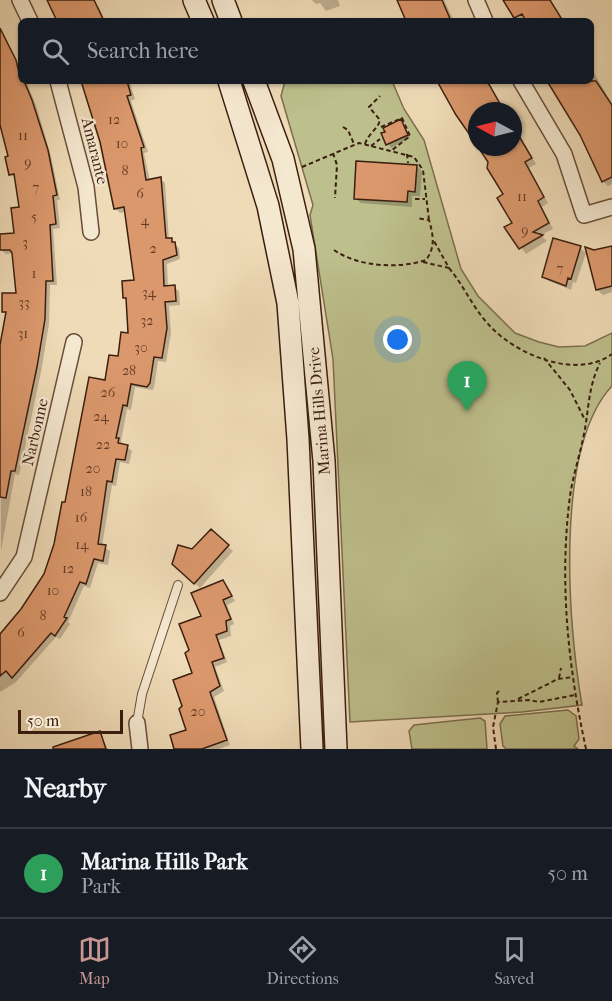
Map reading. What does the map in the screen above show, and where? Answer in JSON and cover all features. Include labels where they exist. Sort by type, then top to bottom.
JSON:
[{"type":"street","points":[[20,0],[29,18]]},
{"type":"street","points":[[194,0],[202,18]]},
{"type":"street","points":[[223,0],[230,18]]},
{"type":"street","points":[[476,0],[484,18]]},
{"type":"street","name":"Amarante","points":[[59,84],[86,187],[91,232]]},
{"type":"street","name":"Marina Hills Drive","points":[[230,84],[268,206],[288,303],[298,438],[312,749]]},
{"type":"street","name":"Marina Hills Drive","points":[[255,84],[283,159],[304,249],[324,460],[336,749]]},
{"type":"street","points":[[523,84],[564,154],[584,215],[612,207]]},
{"type":"street","name":"Narbonne","points":[[0,593],[24,557],[74,342]]},
{"type":"street","points":[[137,723],[140,749]]},
{"type":"lane","points":[[137,723],[142,694],[178,585]]},
{"type":"path","points":[[380,96],[369,107],[380,120],[381,127]]},
{"type":"path","points":[[365,144],[372,130],[402,118],[410,136],[391,151]]},
{"type":"path","points":[[343,127],[348,130],[354,144]]},
{"type":"path","points":[[371,146],[380,139]]},
{"type":"path","points":[[300,167],[354,144],[365,144],[414,156],[423,170],[425,199],[433,239],[449,268],[487,324],[499,336],[544,358],[576,365],[600,363]]},
{"type":"path","points":[[333,153],[338,165],[335,198]]},
{"type":"path","points":[[407,154],[408,163]]},
{"type":"path","points":[[415,199],[425,199]]},
{"type":"path","points":[[417,218],[429,220]]},
{"type":"path","points":[[421,261],[431,254],[433,239]]},
{"type":"path","points":[[334,250],[345,258],[368,266],[421,261],[449,268]]},
{"type":"path","points":[[586,749],[575,695],[566,620],[565,555],[571,494],[592,379],[600,363],[612,354]]},
{"type":"path","points":[[544,358],[570,390],[585,420]]},
{"type":"path","points":[[559,678],[561,668]]},
{"type":"path","points":[[517,700],[559,678],[573,676]]},
{"type":"path","points":[[496,749],[493,727],[498,702],[497,693],[501,689]]},
{"type":"path","points":[[498,702],[517,700],[539,702],[575,695]]},
{"type":"green space","points":[[284,84],[393,84],[404,109],[424,140],[461,269],[478,296],[515,333],[539,342],[559,347],[585,346],[612,333],[612,386],[593,414],[581,451],[573,493],[570,586],[582,705],[522,712],[350,722],[333,359],[310,215],[313,205],[281,96]]},
{"type":"green space","points":[[568,710],[576,716],[579,739],[574,746],[578,749],[506,749],[503,746],[500,724],[505,716]]},
{"type":"green space","points":[[480,718],[485,721],[487,749],[412,749],[409,731],[414,725]]},
{"type":"building","points":[[47,0],[94,0],[103,18],[56,18]]},
{"type":"building","points":[[397,0],[442,0],[450,18],[405,18]]},
{"type":"building","points":[[503,0],[550,0],[561,18],[524,18],[522,14],[514,18]]},
{"type":"building","points":[[0,28],[16,60],[18,84],[25,84],[32,100],[48,150],[57,195],[53,196],[56,224],[50,225],[53,281],[46,281],[45,319],[37,367],[15,471],[11,471],[6,498],[0,497],[0,345],[6,312],[2,312],[2,293],[16,293],[12,253],[10,250],[0,250],[0,234],[14,233],[11,208],[19,207],[14,174],[9,175],[5,157],[8,156],[0,125]]},
{"type":"building","points":[[596,81],[612,105],[612,177],[602,182],[580,135],[549,84],[594,84]]},
{"type":"building","points":[[82,84],[128,84],[131,95],[127,96],[144,147],[141,148],[146,180],[161,177],[166,238],[172,238],[172,242],[175,242],[177,255],[163,260],[164,286],[175,285],[176,301],[165,302],[167,328],[162,358],[154,357],[150,383],[147,387],[131,384],[127,406],[123,405],[116,438],[119,438],[118,443],[128,445],[125,460],[116,459],[112,482],[107,481],[98,544],[106,545],[103,561],[94,559],[86,584],[80,582],[64,617],[67,618],[55,636],[51,633],[12,678],[6,671],[0,676],[0,634],[21,609],[44,574],[54,544],[62,502],[65,502],[89,377],[105,380],[109,355],[118,356],[121,332],[128,333],[126,298],[123,298],[122,281],[134,280],[124,207],[114,209],[100,142]]},
{"type":"building","points":[[439,84],[488,84],[490,86],[499,102],[468,102],[468,132]]},
{"type":"building","points":[[401,119],[408,135],[386,145],[381,133],[385,132],[383,128]]},
{"type":"building","points":[[522,141],[532,158],[525,162],[544,197],[538,201],[549,223],[533,232],[543,235],[519,249],[504,227],[512,223],[497,198],[503,194],[487,168],[488,162],[484,156],[522,156]]},
{"type":"building","points":[[356,161],[417,165],[415,192],[408,191],[407,202],[354,199]]},
{"type":"building","points":[[553,238],[581,246],[571,279],[568,278],[566,286],[542,277]]},
{"type":"building","points":[[612,246],[612,286],[596,290],[585,247],[594,250]]},
{"type":"building","points":[[211,529],[229,545],[194,584],[172,564],[178,545],[192,549]]},
{"type":"building","points":[[223,580],[232,596],[223,600],[231,619],[226,621],[227,631],[216,635],[224,658],[212,662],[220,686],[210,692],[227,740],[202,749],[174,749],[170,735],[186,730],[179,709],[182,706],[173,680],[192,673],[185,653],[189,650],[179,624],[201,616],[191,593]]},
{"type":"building","points":[[100,731],[106,749],[53,749],[53,747]]},
{"type":"place","name":"Marina Hills Park","points":[[467,411]]}]
